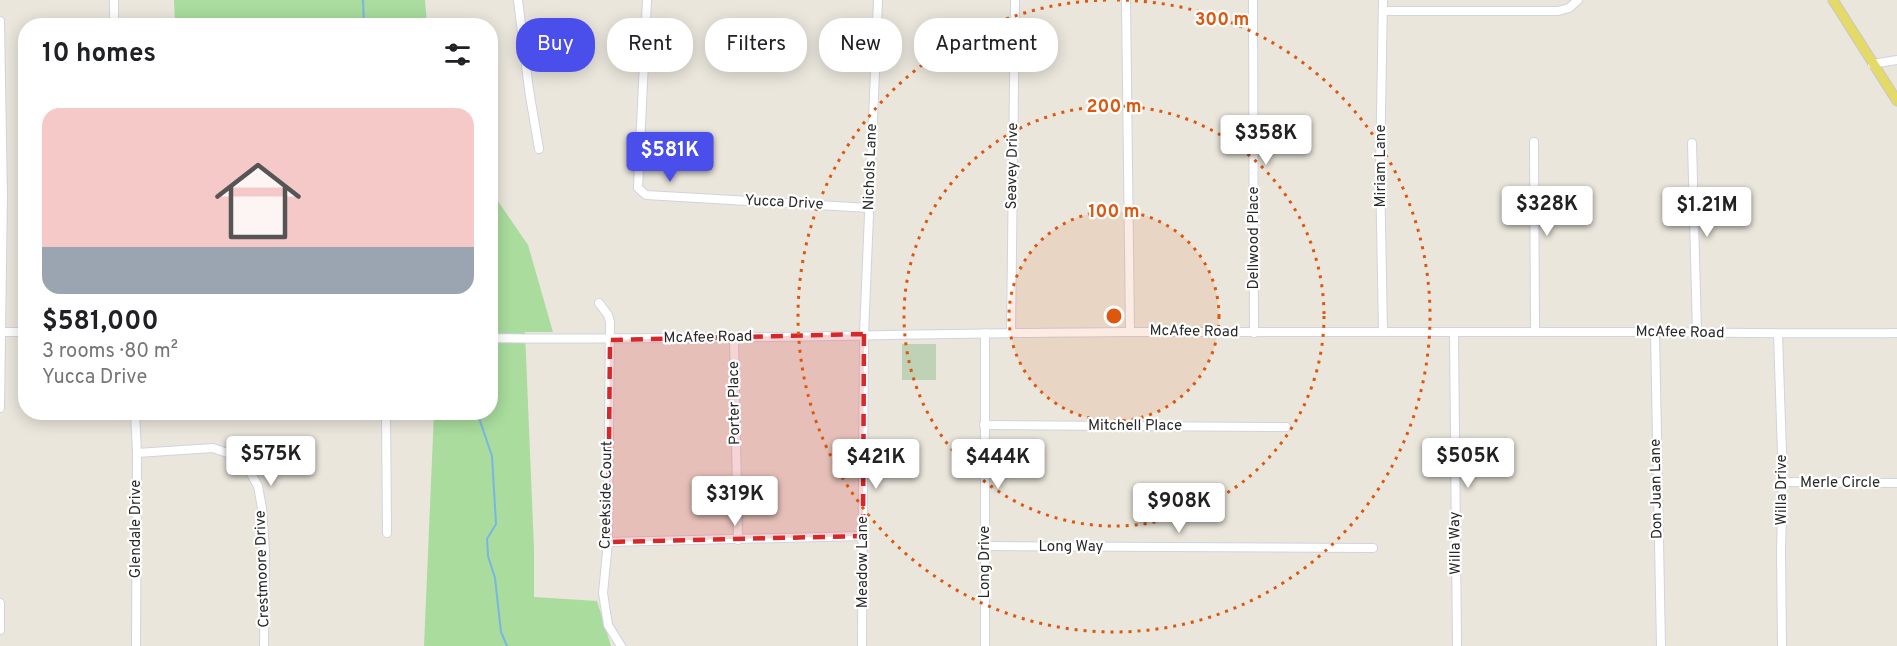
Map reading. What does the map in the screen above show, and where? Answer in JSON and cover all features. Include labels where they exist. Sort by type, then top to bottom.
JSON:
[{"type":"main road","points":[[1833,0],[1897,101]]},
{"type":"street","points":[[114,0],[114,18]]},
{"type":"street","points":[[518,0],[539,149]]},
{"type":"street","name":"Yucca Drive","points":[[647,0],[638,188],[646,195],[869,208]]},
{"type":"street","name":"Nichols Lane","points":[[864,334],[878,0]]},
{"type":"street","name":"Seavey Drive","points":[[1011,333],[1014,0]]},
{"type":"street","points":[[1125,0],[1130,332]]},
{"type":"street","name":"Dellwood Place","points":[[1253,0],[1254,333]]},
{"type":"street","name":"Miriam Lane","points":[[1383,0],[1380,169],[1383,332]]},
{"type":"street","points":[[1383,11],[1558,11],[1569,8],[1578,0]]},
{"type":"street","points":[[0,21],[2,195],[0,408]]},
{"type":"street","points":[[1872,64],[1897,60]]},
{"type":"street","points":[[1534,142],[1535,332]]},
{"type":"street","points":[[1692,143],[1697,332]]},
{"type":"street","name":"Creekside Court","points":[[599,303],[608,315],[610,340],[608,542],[604,604],[608,625],[621,646]]},
{"type":"street","points":[[1,332],[18,332]]},
{"type":"street","name":"McAfee Road","points":[[498,338],[610,340],[864,334],[1130,332],[1897,333]]},
{"type":"street","name":"Willa Way","points":[[1454,332],[1457,646]]},
{"type":"street","name":"Don Juan Lane","points":[[1656,332],[1661,646]]},
{"type":"street","name":"Long Drive","points":[[985,333],[986,646]]},
{"type":"street","name":"Meadow Lane","points":[[862,646],[864,334]]},
{"type":"street","name":"Willa Drive","points":[[1778,334],[1783,482],[1782,646]]},
{"type":"street","name":"Porter Place","points":[[734,338],[738,540]]},
{"type":"street","name":"Glendale Drive","points":[[135,420],[136,646]]},
{"type":"street","points":[[386,420],[387,533]]},
{"type":"street","name":"Mitchell Place","points":[[984,425],[1287,427]]},
{"type":"street","name":"Crestmoore Drive","points":[[136,453],[213,448],[233,455],[249,470],[258,486],[262,508],[265,551],[264,646]]},
{"type":"street","name":"Merle Circle","points":[[1783,482],[1897,483]]},
{"type":"street","points":[[608,542],[863,536]]},
{"type":"street","name":"Long Way","points":[[986,546],[1372,548]]},
{"type":"street","points":[[0,603],[0,630]]},
{"type":"highlighted area","points":[[864,334],[863,536],[608,542],[610,340]]},
{"type":"green space","points":[[174,0],[425,0],[426,18],[175,18]]},
{"type":"green space","points":[[498,201],[528,245],[553,332],[525,332],[534,597],[597,601],[611,646],[424,646],[434,420],[498,420]]},
{"type":"green space","points":[[902,344],[936,344],[936,380],[902,380]]},
{"type":"waterway","points":[[363,0],[364,18]]},
{"type":"waterway","points":[[480,420],[492,456],[496,524],[487,539],[488,556],[495,578],[501,632],[507,646]]}]
